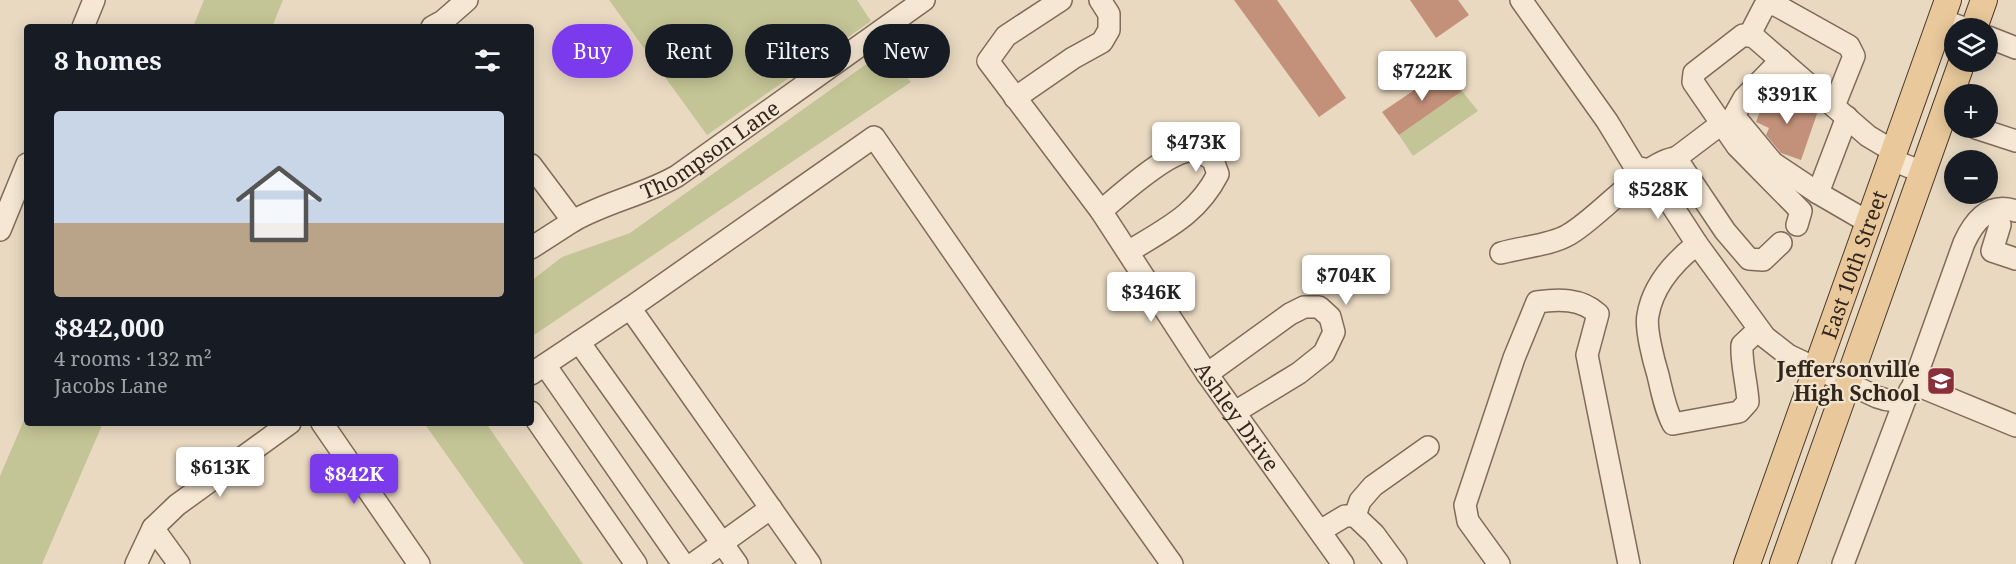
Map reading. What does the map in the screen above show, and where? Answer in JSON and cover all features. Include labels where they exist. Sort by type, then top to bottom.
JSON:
[{"type":"main road","points":[[1978,18],[1984,0]]},
{"type":"main road","name":"East 10th Street","points":[[1747,564],[1892,155],[1951,16]]},
{"type":"main road","name":"East 10th Street","points":[[1783,564],[1922,172],[1944,126]]},
{"type":"street","points":[[84,24],[94,0]]},
{"type":"street","points":[[438,24],[467,0]]},
{"type":"street","name":"Thompson Lane","points":[[534,246],[592,210],[647,191],[677,176],[924,0]]},
{"type":"street","name":"Ashley Drive","points":[[1061,0],[1006,36],[988,61],[1101,211],[1208,374],[1343,564]]},
{"type":"street","points":[[1015,98],[1102,42],[1109,30],[1109,14],[1100,0]]},
{"type":"street","points":[[1521,0],[1607,121],[1635,166],[1649,170],[1697,244],[1758,330],[1780,350],[1884,399],[1896,400],[1910,390]]},
{"type":"street","points":[[1749,36],[1764,7],[1774,4],[1849,46],[1854,56],[1818,193]]},
{"type":"street","points":[[1799,218],[1737,146],[1693,82],[1694,73],[1743,35],[1754,37],[1868,136],[1892,155],[1922,172]]},
{"type":"street","points":[[1998,41],[2016,48]]},
{"type":"street","points":[[1780,60],[1744,98],[1734,116],[1773,163],[1868,222]]},
{"type":"street","points":[[1502,253],[1566,237],[1586,224],[1649,170],[1668,159],[1676,158],[1721,124]]},
{"type":"street","points":[[1998,135],[2016,141]]},
{"type":"street","points":[[683,564],[538,369],[630,308],[874,137],[1172,564]]},
{"type":"street","points":[[1101,211],[1156,166],[1172,158],[1189,151],[1202,153],[1213,160],[1218,174],[1202,201],[1185,216],[1128,252]]},
{"type":"street","points":[[1676,158],[1725,231],[1749,259],[1763,260],[1781,243]]},
{"type":"street","points":[[534,169],[573,221]]},
{"type":"street","points":[[0,230],[24,171]]},
{"type":"street","points":[[2006,210],[1992,251],[2016,259]]},
{"type":"street","points":[[1843,564],[1967,237],[1982,215],[2006,210]]},
{"type":"street","points":[[1697,244],[1676,260],[1658,287],[1647,317],[1656,368],[1667,413],[1673,424],[1739,411],[1748,402],[1742,345],[1758,330]]},
{"type":"street","points":[[1499,564],[1468,521],[1465,505],[1514,358],[1537,302],[1560,299],[1590,306],[1598,314],[1587,355],[1629,564]]},
{"type":"street","points":[[1208,374],[1290,314],[1304,307],[1319,307],[1330,317],[1334,332],[1324,353],[1299,373],[1234,411]]},
{"type":"street","points":[[630,308],[810,564]]},
{"type":"street","points":[[579,342],[737,564]]},
{"type":"street","points":[[1910,390],[2016,426]]},
{"type":"street","points":[[534,416],[636,564]]},
{"type":"street","points":[[136,564],[153,528],[177,505],[286,426]]},
{"type":"street","points":[[324,426],[419,564]]},
{"type":"street","points":[[1355,516],[1360,501],[1372,486],[1428,447]]},
{"type":"street","points":[[693,564],[771,508]]},
{"type":"street","points":[[1320,531],[1346,516],[1355,516],[1374,534],[1396,564]]},
{"type":"street","points":[[153,528],[179,564]]},
{"type":"green space","points":[[204,0],[283,0],[273,24],[194,24]]},
{"type":"green space","points":[[609,0],[857,0],[871,21],[863,24],[863,27],[851,35],[851,24],[745,24],[745,78],[789,78],[707,135],[666,78],[733,78],[733,24],[645,24],[645,50],[633,33],[633,24],[626,24]]},
{"type":"green space","points":[[863,66],[863,78],[908,78],[911,82],[534,335],[534,279],[562,257],[630,233],[847,78],[851,78],[851,75]]},
{"type":"green space","points":[[1462,91],[1478,111],[1413,156],[1399,135]]},
{"type":"green space","points":[[24,420],[24,426],[102,426],[42,564],[0,564],[0,476]]},
{"type":"green space","points":[[426,426],[488,426],[583,564],[524,564]]},
{"type":"building","points":[[1234,0],[1277,0],[1346,98],[1319,117]]},
{"type":"building","points":[[1410,0],[1458,0],[1469,15],[1436,38]]},
{"type":"building","points":[[1445,69],[1462,91],[1399,135],[1382,112]]},
{"type":"building","points":[[1767,93],[1818,111],[1801,160],[1781,153],[1766,135],[1769,128],[1756,122]]},
{"type":"place","name":"Jeffersonville High School","points":[[1941,381]]}]
